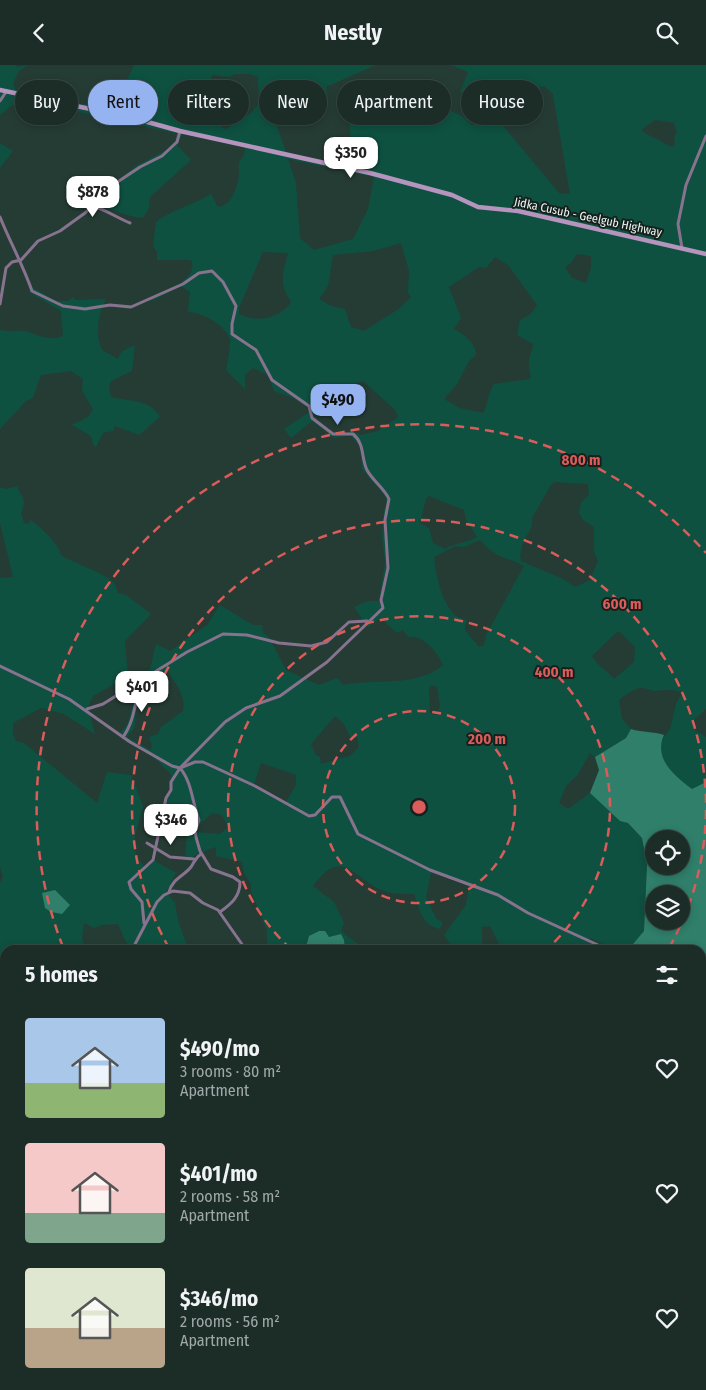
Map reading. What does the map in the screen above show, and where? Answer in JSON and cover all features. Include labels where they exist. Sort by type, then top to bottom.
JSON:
[{"type":"street","name":"Jidka Cusub - Geelgub Highway","points":[[0,90],[134,118],[180,131],[380,176],[452,195],[478,207],[518,211],[706,254]]},
{"type":"street","points":[[0,101],[6,92]]},
{"type":"street","points":[[0,305],[6,268],[12,262],[21,260],[38,241],[60,231],[85,213],[119,181],[172,148],[179,139],[180,131]]},
{"type":"street","points":[[682,248],[678,224],[686,185],[706,136]]},
{"type":"street","points":[[92,206],[102,208],[111,215],[130,223]]},
{"type":"street","points":[[0,217],[10,242],[21,260],[32,291],[58,305],[85,309],[110,305],[122,307],[139,305],[183,284],[199,273],[212,271],[223,282],[236,307],[232,334],[256,350],[272,380],[310,407],[312,418],[333,434],[354,434],[356,436],[363,452],[366,469],[387,495],[389,503],[385,519],[388,563],[381,600],[383,608],[367,621],[352,641],[280,696],[246,708],[225,722],[180,768],[166,798],[153,860],[129,882],[131,889],[142,902],[144,923]]},
{"type":"street","points":[[86,709],[103,704],[142,679],[223,633],[241,634],[279,643],[311,646],[327,642],[349,622],[367,621]]},
{"type":"street","points":[[0,666],[86,709],[123,737],[180,768],[188,777],[192,803],[199,820],[194,831],[201,853],[213,871],[233,877],[240,883],[240,891],[236,898],[220,912]]},
{"type":"street","points":[[123,737],[132,726],[136,695],[142,679]]},
{"type":"street","points":[[180,768],[195,761],[203,762],[255,786],[309,816],[315,815],[332,797],[340,797],[358,835],[430,870],[498,895],[528,913],[598,945]]},
{"type":"street","points":[[147,843],[170,857],[194,859]]},
{"type":"street","points":[[169,892],[171,885],[191,867],[194,859],[201,853]]},
{"type":"street","points":[[134,945],[144,923],[160,898],[169,892],[181,891],[190,893],[220,912],[243,945]]},
{"type":"green space","points":[[0,65],[15,65],[17,67],[28,65],[19,71],[13,83],[15,105],[11,106],[0,115]]},
{"type":"green space","points":[[134,65],[376,65],[342,80],[337,80],[337,82],[327,87],[327,80],[259,80],[259,102],[259,125],[276,125],[287,154],[371,171],[371,152],[357,144],[352,144],[350,125],[451,125],[451,111],[461,116],[461,125],[502,125],[559,193],[570,194],[553,94],[543,86],[543,80],[465,80],[468,72],[451,65],[706,65],[706,709],[692,722],[696,731],[706,737],[706,782],[692,790],[665,763],[660,750],[663,738],[670,728],[676,705],[683,693],[672,690],[654,691],[641,688],[630,692],[619,700],[622,719],[631,729],[626,738],[595,757],[590,753],[577,776],[566,786],[559,803],[568,809],[590,793],[620,821],[628,823],[642,838],[645,854],[645,875],[647,875],[644,931],[632,945],[605,945],[590,938],[591,943],[595,945],[500,945],[490,926],[482,927],[482,945],[451,945],[444,935],[466,905],[469,886],[431,872],[426,897],[436,918],[443,923],[440,929],[428,924],[422,916],[414,894],[387,892],[376,887],[350,869],[341,867],[333,868],[324,874],[313,886],[334,902],[344,923],[341,930],[362,945],[344,945],[344,940],[309,936],[306,945],[267,945],[267,931],[251,891],[251,884],[244,873],[242,862],[216,856],[216,847],[202,852],[197,832],[220,834],[228,827],[222,815],[212,813],[193,831],[199,853],[191,858],[185,855],[187,838],[176,824],[178,812],[169,811],[164,802],[170,790],[171,774],[149,753],[125,740],[121,732],[128,723],[140,677],[150,669],[156,644],[170,651],[207,625],[220,605],[253,625],[262,625],[263,633],[269,637],[286,670],[319,685],[337,678],[343,685],[408,680],[433,672],[443,665],[434,650],[425,642],[414,637],[408,637],[403,630],[397,633],[380,618],[368,627],[354,607],[368,601],[379,601],[385,563],[382,536],[384,510],[387,502],[385,496],[362,469],[360,446],[350,435],[334,438],[312,421],[291,438],[284,429],[308,413],[309,408],[293,398],[274,391],[268,375],[253,368],[245,375],[245,389],[226,370],[230,339],[223,329],[212,320],[200,314],[188,312],[190,292],[181,286],[152,301],[148,298],[178,285],[189,275],[192,268],[192,261],[188,260],[157,260],[157,252],[153,246],[156,222],[211,194],[218,207],[227,203],[236,188],[239,178],[239,164],[245,147],[182,134],[177,145],[191,160],[150,197],[149,208],[143,218],[102,207],[88,206],[136,166],[170,148],[179,134],[138,125],[158,125],[158,80],[126,80]],"holes":[[[655,120],[674,123],[677,132],[674,137],[675,144],[672,147],[643,132],[642,129]],[[288,159],[374,177],[368,209],[353,239],[314,250],[300,238],[296,183]],[[401,243],[409,271],[408,293],[411,297],[400,308],[364,331],[351,327],[345,309],[331,306],[319,299],[328,286],[333,255],[373,251]],[[263,252],[288,253],[283,272],[283,283],[291,302],[286,308],[274,316],[260,319],[239,314],[239,308]],[[577,254],[591,256],[591,268],[586,283],[572,278],[565,267],[570,264]],[[495,257],[508,265],[537,305],[531,314],[520,320],[517,335],[533,344],[529,359],[530,379],[494,384],[483,413],[460,408],[444,399],[457,384],[469,361],[476,355],[474,346],[469,339],[454,329],[461,318],[449,287],[479,267],[486,268]],[[363,381],[395,410],[398,417],[378,431],[361,435],[351,431],[334,434],[316,419],[313,409],[319,406],[328,393]],[[555,482],[588,484],[589,495],[581,502],[579,513],[583,520],[594,527],[594,552],[598,561],[590,580],[575,587],[565,580],[521,561],[520,555],[523,542],[532,526],[532,518],[551,485]],[[429,496],[464,510],[466,520],[477,537],[445,549],[433,543],[429,528],[420,523],[426,499]],[[480,540],[496,554],[524,566],[486,635],[484,645],[479,647],[465,630],[465,624],[468,621],[455,615],[442,595],[434,557],[455,546],[464,547]],[[617,632],[620,632],[635,647],[634,662],[614,679],[592,656]],[[163,671],[168,671],[177,685],[184,705],[183,711],[161,727],[158,734],[149,737],[152,745],[151,750],[127,737],[135,727],[135,712],[142,683]],[[432,685],[437,687],[440,706],[437,714],[434,715],[430,712],[429,688]],[[335,716],[344,724],[351,738],[357,737],[359,747],[350,756],[321,764],[320,757],[316,755],[311,744]],[[261,763],[296,775],[296,785],[286,802],[254,784]]]},
{"type":"green space","points":[[78,104],[88,104],[88,114],[78,112]]},
{"type":"green space","points":[[0,143],[13,151],[0,168]]},
{"type":"green space","points":[[32,287],[56,301],[68,301],[73,297],[75,300],[106,299],[98,324],[102,350],[118,359],[122,351],[135,345],[132,371],[111,381],[109,386],[111,397],[144,404],[156,411],[160,417],[139,435],[115,426],[113,431],[103,433],[96,447],[91,436],[72,425],[88,417],[93,409],[82,391],[83,379],[71,371],[41,375],[33,398],[26,401],[0,429],[0,330],[24,331],[48,338],[63,336],[61,311],[29,292]]},
{"type":"green space","points":[[17,486],[24,501],[21,513],[24,523],[28,524],[31,520],[44,531],[53,541],[61,555],[110,579],[118,593],[126,595],[151,614],[125,641],[128,676],[93,696],[88,707],[95,734],[64,714],[41,708],[13,723],[13,734],[16,741],[24,743],[97,803],[107,772],[131,775],[143,806],[135,836],[136,857],[144,866],[155,861],[176,873],[166,892],[175,903],[179,924],[187,945],[129,945],[118,924],[101,925],[94,928],[84,923],[82,938],[84,945],[0,945],[0,883],[3,877],[0,867],[0,578],[13,577],[0,523],[0,487],[6,489]]},
{"type":"green space","points":[[631,729],[664,735],[661,752],[673,773],[692,789],[706,782],[706,945],[632,945],[644,931],[645,909],[645,930],[690,930],[690,885],[646,885],[647,875],[690,875],[690,830],[645,830],[645,854],[642,838],[628,823],[620,821],[590,793],[599,770],[595,757],[626,738]]},
{"type":"green space","points":[[55,890],[70,905],[62,914],[51,912],[45,908],[42,893]]},
{"type":"green space","points":[[319,931],[325,931],[329,937],[341,934],[344,945],[306,945],[309,936]]}]
